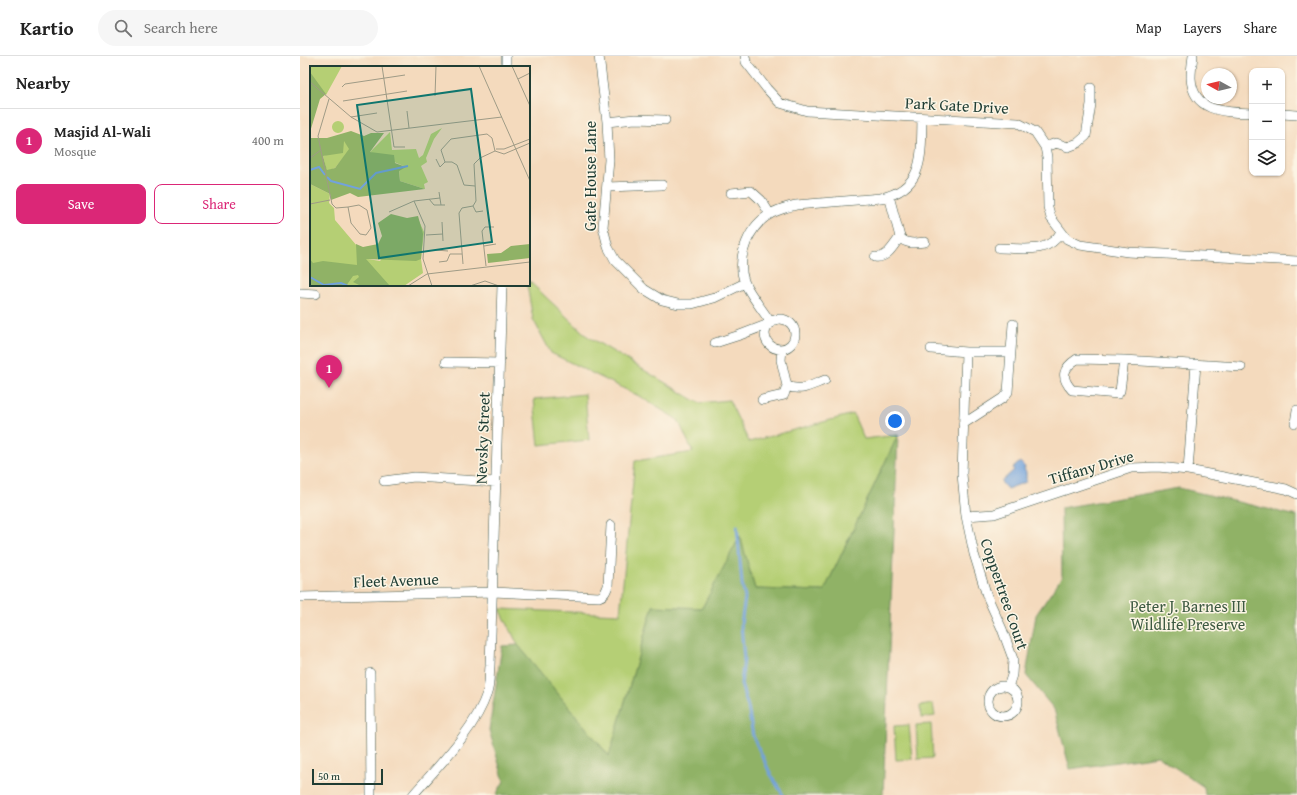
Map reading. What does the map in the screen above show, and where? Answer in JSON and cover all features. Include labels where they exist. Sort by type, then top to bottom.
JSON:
[{"type":"street","name":"Gate House Lane","points":[[599,56],[609,160],[602,220],[602,227],[608,247],[619,264],[644,289],[662,300],[678,304],[692,304],[714,298],[745,283]]},
{"type":"street","name":"Park Gate Drive","points":[[744,56],[746,62],[780,103],[807,111],[1018,123],[1035,132],[1045,146]]},
{"type":"street","points":[[1192,56],[1192,87],[1202,102],[1215,110],[1249,113]]},
{"type":"street","points":[[1091,88],[1091,104],[1086,136],[1078,144],[1068,147],[1056,144],[1045,146],[1047,158],[1048,207],[1051,218],[1067,239],[1080,245],[1128,252],[1297,261]]},
{"type":"street","points":[[1285,114],[1297,115]]},
{"type":"street","points":[[770,323],[745,283],[742,265],[743,252],[753,230],[761,220],[782,208],[796,205],[881,198],[895,195],[906,187],[915,176],[919,162],[922,118]]},
{"type":"street","points":[[606,122],[635,119],[665,120]]},
{"type":"street","points":[[607,187],[662,185]]},
{"type":"street","points":[[731,193],[751,191],[761,200],[770,214]]},
{"type":"street","points":[[889,196],[902,240],[907,243],[925,242]]},
{"type":"street","points":[[999,248],[1036,249],[1057,239],[1061,232]]},
{"type":"street","points":[[875,257],[880,258],[889,252],[900,237]]},
{"type":"street","name":"Nevsky Street","points":[[413,795],[465,734],[479,712],[487,692],[490,666],[502,286]]},
{"type":"street","points":[[300,293],[316,294]]},
{"type":"street","points":[[715,343],[740,335],[779,319],[784,320],[792,326],[794,330],[793,340],[790,344],[782,349],[773,347],[766,340],[765,331],[770,323]]},
{"type":"street","points":[[963,424],[1003,398],[1008,392],[1013,324]]},
{"type":"street","points":[[762,400],[784,395],[787,386],[781,360],[782,349]]},
{"type":"street","points":[[931,349],[966,352],[1011,352]]},
{"type":"street","name":"Coppertree Court","points":[[966,352],[962,474],[966,516],[974,554],[987,596],[1002,628],[1013,659],[1012,675],[1008,687]]},
{"type":"street","points":[[1124,360],[1120,391],[1118,394],[1072,390],[1065,378],[1066,370],[1069,364],[1077,359],[1124,360],[1241,367]]},
{"type":"street","points":[[446,362],[500,363]]},
{"type":"street","points":[[1188,470],[1196,364]]},
{"type":"street","points":[[787,386],[795,389],[802,388],[825,380]]},
{"type":"street","points":[[1296,423],[1297,410]]},
{"type":"street","name":"Tiffany Drive","points":[[966,516],[994,514],[1131,468],[1158,467],[1188,470],[1286,490],[1297,494]]},
{"type":"street","points":[[384,481],[414,477],[496,482]]},
{"type":"street","name":"Fleet Avenue","points":[[300,597],[492,592],[600,597],[606,592],[609,582],[612,524]]},
{"type":"street","points":[[370,673],[371,795]]},
{"type":"green space","points":[[530,282],[587,336],[699,403],[729,400],[749,442],[853,414],[864,439],[898,435],[824,591],[755,589],[740,537],[702,608],[653,606],[609,756],[518,645],[500,609],[620,614],[635,461],[693,452],[678,420],[639,396],[551,353],[533,319],[527,286],[530,286]]},
{"type":"green space","points":[[585,394],[589,440],[539,445],[534,399]]},
{"type":"green space","points":[[898,435],[883,795],[496,795],[504,781],[489,730],[502,646],[518,645],[609,756],[653,606],[702,608],[740,536],[755,589],[824,591]]},
{"type":"green space","name":"Peter J. Barnes III Wildlife Preserve","points":[[1179,488],[1297,516],[1297,795],[1205,795],[1204,787],[1158,756],[1070,769],[1054,709],[1026,675],[1036,615],[1062,577],[1061,508]]},
{"type":"green space","points":[[933,704],[935,716],[921,718],[920,706]]},
{"type":"green space","points":[[931,724],[933,758],[918,759],[916,725]]},
{"type":"green space","points":[[909,725],[912,759],[896,760],[894,726]]},
{"type":"water","points":[[1020,462],[1025,467],[1026,482],[1007,489],[1001,482]]},
{"type":"waterway","points":[[737,526],[742,584],[745,598],[741,624],[744,659],[741,684],[748,707],[753,736],[770,773],[783,795]]},
{"type":"place","name":"Masjid Al-Wali","points":[[329,388]]}]
